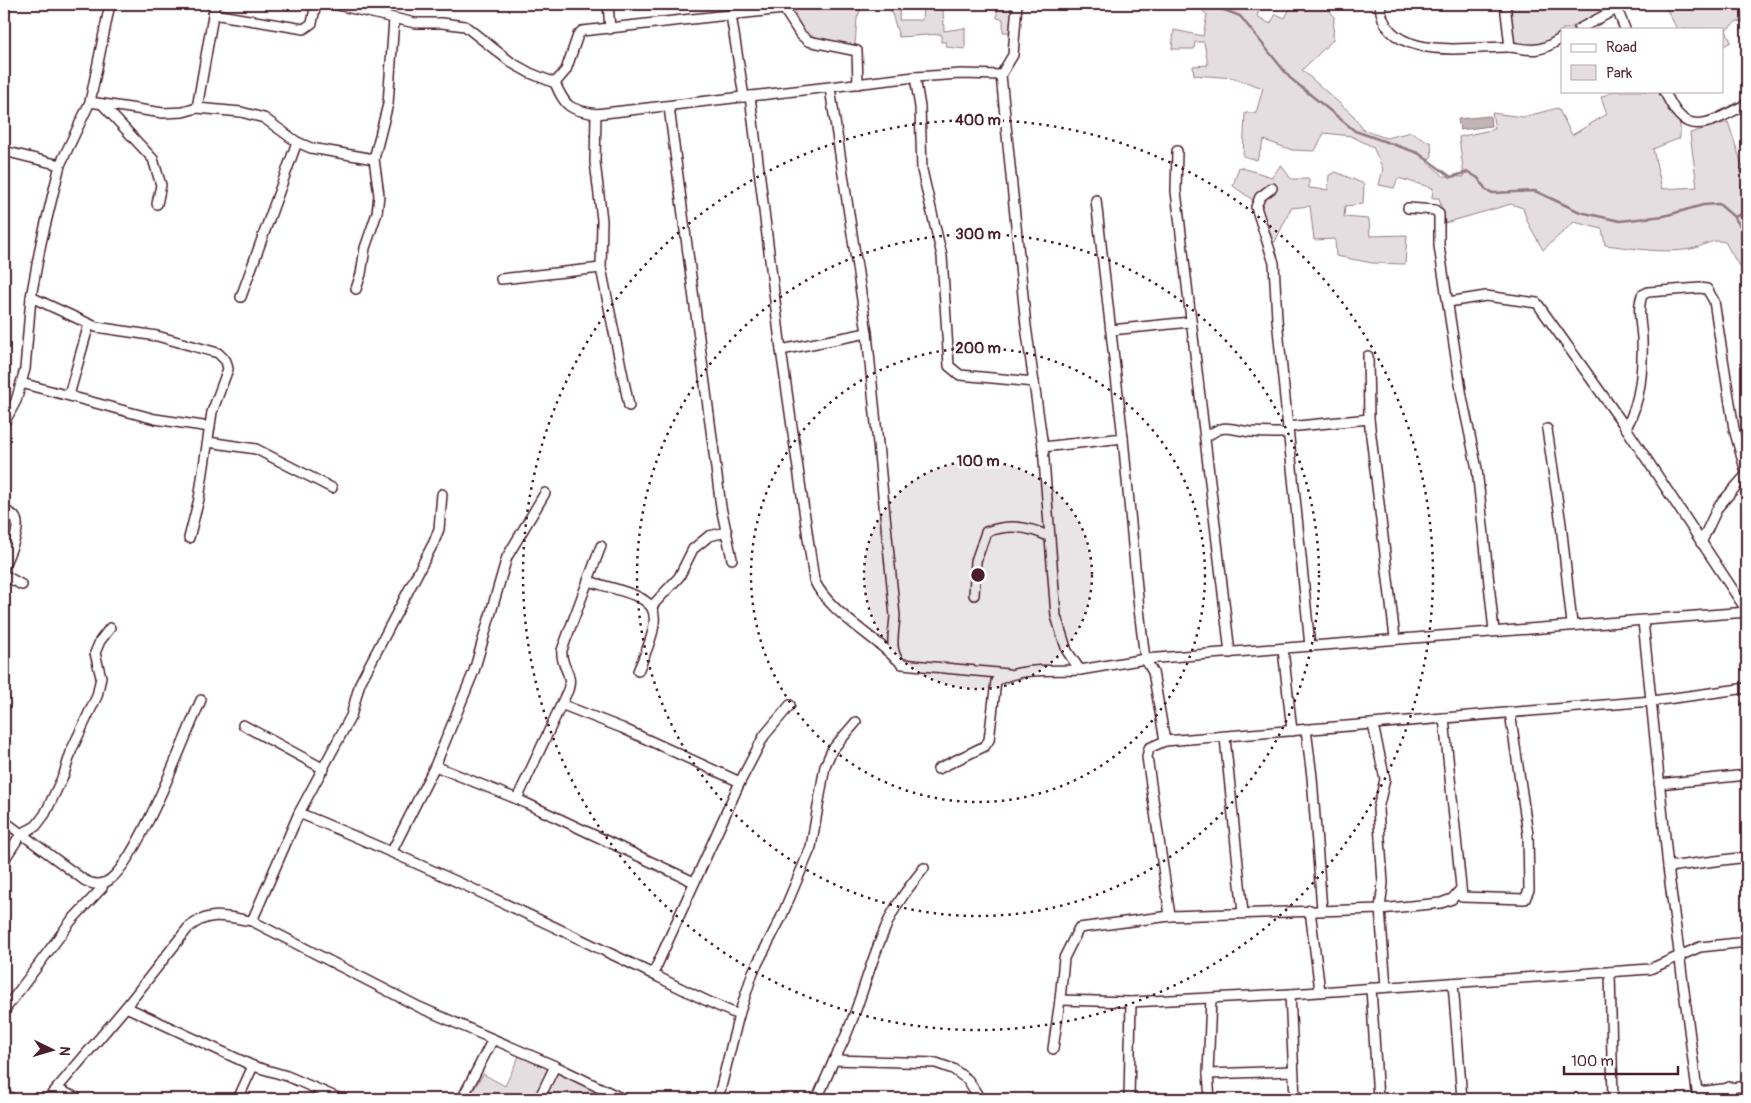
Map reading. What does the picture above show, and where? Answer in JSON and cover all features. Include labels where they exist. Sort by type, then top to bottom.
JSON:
[{"type":"street","points":[[4,423],[16,401],[27,356],[31,297],[41,243],[60,165],[90,102],[110,4]]},
{"type":"street","points":[[197,108],[215,4]]},
{"type":"street","points":[[213,14],[304,29],[312,23],[316,4]]},
{"type":"street","points":[[333,4],[415,23],[442,23],[465,26],[512,63],[555,83],[564,103],[569,107],[596,114],[914,77],[962,74],[1001,75]]},
{"type":"street","points":[[608,4],[610,30]]},
{"type":"street","points":[[1017,4],[1013,54],[1001,75],[1026,326],[1043,448],[1048,536],[1056,616],[1067,650],[1080,670]]},
{"type":"street","points":[[1380,4],[1383,18],[1391,30],[1421,47],[1446,50],[1510,47],[1538,49],[1561,38]]},
{"type":"street","points":[[1505,4],[1510,47]]},
{"type":"street","points":[[1581,28],[1626,4]]},
{"type":"street","points":[[555,83],[566,70],[580,33],[585,31],[610,30],[730,16],[784,6],[800,34],[808,41],[857,51],[858,84]]},
{"type":"street","points":[[1617,9],[1625,28]]},
{"type":"street","points":[[730,16],[747,97],[814,580],[832,604],[902,664],[1008,674],[1080,670],[1146,659],[1572,624],[1643,621],[1747,611],[1626,428],[1537,303],[1486,296],[1448,302]]},
{"type":"street","points":[[356,289],[361,274],[365,248],[377,213],[379,196],[374,159],[388,104],[394,18]]},
{"type":"street","points":[[914,77],[920,107],[922,170],[942,256],[949,366],[960,375],[1034,382]]},
{"type":"street","points":[[830,88],[867,332],[895,616],[893,648],[895,658]]},
{"type":"street","points":[[1665,92],[1678,114],[1693,124],[1710,122],[1747,104]]},
{"type":"street","points":[[90,102],[163,113],[183,112],[197,108],[241,112],[264,118],[297,142],[310,148],[374,159]]},
{"type":"street","points":[[102,104],[153,159],[161,186],[157,204]]},
{"type":"street","points":[[669,107],[721,507],[732,559]]},
{"type":"street","points":[[596,114],[595,162],[602,220],[601,268],[629,406]]},
{"type":"street","points":[[241,297],[297,142]]},
{"type":"street","points":[[4,151],[60,165]]},
{"type":"street","points":[[1177,151],[1176,191],[1230,653]]},
{"type":"street","points":[[1272,188],[1260,197],[1256,207],[1275,269],[1288,430],[1310,646]]},
{"type":"street","points":[[1096,200],[1146,659],[1153,672],[1165,741]]},
{"type":"street","points":[[1408,208],[1435,210],[1439,214],[1439,246],[1462,397],[1477,469],[1494,631]]},
{"type":"street","points":[[501,279],[601,268]]},
{"type":"street","points":[[1626,428],[1637,404],[1640,385],[1642,338],[1639,303],[1642,296],[1648,292],[1707,289],[1714,301],[1734,429],[1747,475],[1718,508],[1701,543]]},
{"type":"street","points":[[31,297],[89,324],[158,336],[222,356],[228,369],[214,405],[199,500],[189,538]]},
{"type":"street","points":[[1110,330],[1190,322]]},
{"type":"street","points":[[69,395],[89,324]]},
{"type":"street","points":[[781,350],[867,332]]},
{"type":"street","points":[[1368,356],[1369,419],[1395,638]]},
{"type":"street","points":[[21,383],[155,419],[210,427]]},
{"type":"street","points":[[1206,437],[1216,430],[1229,427],[1251,432],[1288,430],[1369,419]]},
{"type":"street","points":[[1547,430],[1561,524],[1572,624]]},
{"type":"street","points":[[1043,448],[1123,438]]},
{"type":"street","points":[[208,442],[256,449],[332,488]]},
{"type":"street","points":[[392,851],[435,766],[483,646],[484,630],[507,557],[545,492]]},
{"type":"street","points":[[252,921],[299,813],[324,770],[351,716],[360,683],[434,542],[439,529],[442,494]]},
{"type":"street","points":[[4,510],[15,516],[17,534],[4,566]]},
{"type":"street","points":[[974,595],[976,561],[980,542],[986,532],[1014,525],[1048,536]]},
{"type":"street","points":[[652,606],[679,577],[692,549],[709,536],[726,532]]},
{"type":"street","points":[[517,799],[563,705],[571,681],[561,659],[562,650],[601,546]]},
{"type":"street","points":[[4,575],[22,585]]},
{"type":"street","points":[[588,580],[638,596],[652,606],[656,616],[655,628],[638,671]]},
{"type":"street","points":[[1643,621],[1668,867],[1698,1096],[1729,1087],[1747,1086]]},
{"type":"street","points":[[4,860],[21,834],[36,826],[45,814],[64,774],[72,749],[97,696],[101,678],[95,653],[100,640],[110,628]]},
{"type":"street","points":[[1283,649],[1292,731]]},
{"type":"street","points":[[938,769],[985,746],[991,733],[996,682],[1008,674]]},
{"type":"street","points":[[1170,916],[1146,757],[1149,748],[1165,741],[1225,738],[1306,729],[1652,701],[1747,688]]},
{"type":"street","points":[[4,821],[91,884],[103,883],[112,878],[143,831],[201,700]]},
{"type":"street","points":[[563,705],[622,728],[740,782]]},
{"type":"street","points":[[653,974],[740,782],[764,736],[790,705]]},
{"type":"street","points":[[1444,718],[1462,896],[1516,900],[1525,899],[1529,890],[1528,834],[1510,712]]},
{"type":"street","points":[[718,1099],[739,1015],[753,972],[781,918],[811,847],[825,766],[832,750],[856,722]]},
{"type":"street","points":[[243,725],[324,770]]},
{"type":"street","points":[[1372,725],[1385,779],[1378,809],[1383,884],[1380,908],[1386,987]]},
{"type":"street","points":[[1306,729],[1312,776],[1322,910]]},
{"type":"street","points":[[1225,738],[1243,913]]},
{"type":"street","points":[[435,766],[517,799],[694,882]]},
{"type":"street","points":[[1659,784],[1747,775]]},
{"type":"street","points":[[299,813],[392,851],[653,974],[677,988],[739,1015]]},
{"type":"street","points":[[1668,867],[1747,857]]},
{"type":"street","points":[[817,1099],[846,1038],[885,928],[903,895],[924,868]]},
{"type":"street","points":[[5,1005],[71,921],[102,888],[103,883]]},
{"type":"street","points":[[1053,1049],[1064,958],[1079,928],[1170,916],[1380,908],[1441,903],[1452,899],[1460,890]]},
{"type":"street","points":[[1310,910],[1320,992]]},
{"type":"street","points":[[48,1099],[126,1007],[188,928],[199,919],[217,916],[252,921],[420,1007],[555,1066],[623,1099]]},
{"type":"street","points":[[1060,1000],[1131,1002],[1290,994],[1650,969],[1700,947],[1747,942]]},
{"type":"street","points":[[1610,972],[1613,1099]]},
{"type":"street","points":[[1453,983],[1462,1099]]},
{"type":"street","points":[[1371,988],[1378,1099]]},
{"type":"street","points":[[1290,994],[1295,1099]]},
{"type":"street","points":[[1210,1099],[1208,1074],[1211,998]]},
{"type":"street","points":[[1129,1099],[1131,1002]]},
{"type":"street","points":[[126,1007],[253,1066],[287,1076],[340,1099]]},
{"type":"street","points":[[462,1099],[493,1039]]},
{"type":"street","points":[[834,1060],[936,1063],[953,1069],[968,1080],[980,1099]]},
{"type":"street","points":[[238,1099],[253,1066]]},
{"type":"street","points":[[538,1099],[555,1066]]},
{"type":"street","points":[[1208,1074],[1293,1071]]},
{"type":"street","points":[[1729,1087],[1730,1099]]},
{"type":"street","points":[[57,1089],[79,1099]]},
{"type":"street","points":[[4,1093],[12,1099]]},
{"type":"green space","points":[[793,4],[844,4],[844,6],[900,4],[899,20],[922,20],[923,7],[943,9],[944,31],[965,28],[965,49],[947,47],[946,42],[941,42],[941,34],[899,37],[890,7],[861,9],[857,18],[855,45],[822,41],[806,34],[796,17]]},
{"type":"green space","points":[[979,4],[1015,4],[1013,32],[1003,32],[1003,19],[997,18],[997,6]]},
{"type":"green space","points":[[1196,4],[1261,4],[1257,16],[1270,24],[1276,14],[1285,18],[1292,4],[1326,4],[1334,17],[1333,40],[1302,70],[1354,116],[1363,130],[1386,138],[1411,132],[1431,143],[1432,156],[1427,162],[1444,176],[1464,177],[1459,137],[1495,129],[1492,113],[1523,117],[1558,108],[1572,135],[1607,114],[1601,97],[1612,92],[1662,92],[1680,121],[1680,138],[1653,149],[1662,189],[1697,187],[1690,133],[1728,122],[1747,180],[1747,265],[1739,266],[1725,242],[1716,241],[1691,249],[1670,251],[1605,245],[1602,229],[1574,222],[1543,250],[1527,221],[1523,208],[1511,204],[1445,223],[1439,198],[1432,198],[1433,188],[1398,178],[1394,188],[1379,185],[1383,169],[1373,147],[1351,136],[1324,133],[1315,151],[1292,150],[1264,140],[1257,160],[1243,156],[1245,113],[1256,113],[1263,88],[1234,78],[1194,75],[1193,66],[1208,65],[1204,42],[1195,42],[1194,49],[1172,49],[1174,30],[1203,36],[1207,15]]},
{"type":"green space","points":[[1511,4],[1615,4],[1571,28],[1561,28],[1561,34],[1541,43],[1517,46],[1513,41]]},
{"type":"green space","points":[[1664,4],[1747,4],[1747,22],[1737,21],[1726,30],[1731,42],[1724,46],[1724,28],[1676,28]]},
{"type":"green space","points":[[1281,165],[1291,179],[1309,179],[1309,188],[1328,190],[1329,175],[1336,172],[1364,184],[1363,204],[1345,206],[1344,217],[1369,219],[1370,236],[1407,235],[1405,264],[1372,263],[1336,256],[1335,239],[1314,240],[1310,206],[1291,208],[1275,242],[1270,241],[1260,205],[1233,186],[1239,167],[1272,177]]},
{"type":"green space","points":[[521,1052],[623,1099],[468,1099],[483,1074],[505,1086]]},
{"type":"shaded area","points":[[1490,116],[1491,126],[1460,130],[1458,119]]},
{"type":"waterway","points":[[1209,4],[1240,16],[1290,78],[1355,131],[1418,153],[1451,177],[1468,172],[1478,178],[1486,190],[1493,193],[1535,191],[1580,212],[1620,221],[1664,216],[1703,205],[1719,204],[1734,217],[1747,236]]},
{"type":"waterway","points":[[1734,217],[1747,212]]}]
